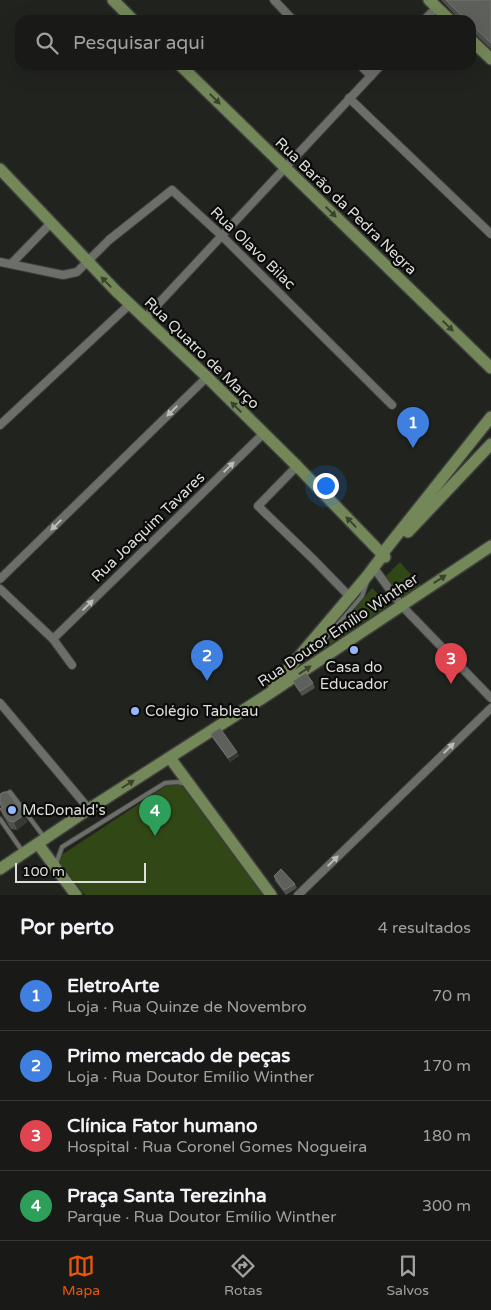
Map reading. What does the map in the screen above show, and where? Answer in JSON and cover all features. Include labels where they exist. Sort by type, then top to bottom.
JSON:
[{"type":"main road","points":[[113,0],[128,15]]},
{"type":"main road","points":[[433,3],[445,15]]},
{"type":"main road","points":[[476,45],[491,59]]},
{"type":"main road","name":"Rua Barão da Pedra Negra","points":[[185,70],[491,368]]},
{"type":"main road","name":"Rua Quatro de Março","points":[[0,169],[88,263],[297,466],[378,562]]},
{"type":"main road","points":[[264,697],[350,597],[491,417]]},
{"type":"main road","points":[[378,562],[491,444]]},
{"type":"main road","name":"Rua Doutor Emílio Winther","points":[[0,869],[491,546]]},
{"type":"main road","points":[[170,758],[271,895]]},
{"type":"main road","points":[[41,842],[56,868],[76,895]]},
{"type":"street","points":[[274,0],[289,15]]},
{"type":"street","points":[[427,15],[433,3]]},
{"type":"street","points":[[365,70],[371,76]]},
{"type":"street","points":[[145,318],[376,70]]},
{"type":"street","points":[[349,98],[491,234]]},
{"type":"street","name":"Rua Olavo Bilac","points":[[88,263],[109,240],[172,190],[222,236],[392,405]]},
{"type":"street","points":[[11,264],[51,223]]},
{"type":"street","points":[[0,262],[64,275],[77,272],[88,263]]},
{"type":"street","points":[[0,424],[130,304]]},
{"type":"street","points":[[0,579],[207,377]]},
{"type":"street","name":"Rua Joaquim Tavares","points":[[53,640],[263,434]]},
{"type":"street","points":[[297,466],[258,506],[350,597]]},
{"type":"street","name":"Rua Quatro de Março","points":[[378,562],[401,605],[491,698]]},
{"type":"street","points":[[0,588],[53,640],[72,665]]},
{"type":"street","points":[[0,703],[89,810]]},
{"type":"street","points":[[298,895],[491,708]]},
{"type":"lane","points":[[302,654],[320,645],[357,602],[378,562]]},
{"type":"lane","points":[[56,868],[56,859],[62,847],[165,783],[178,782],[191,785]]},
{"type":"lane","points":[[0,799],[10,792],[41,842]]},
{"type":"lane","points":[[0,819],[24,853]]},
{"type":"green space","points":[[400,562],[421,586],[400,600],[384,578]]},
{"type":"green space","points":[[372,588],[389,605],[321,651]]},
{"type":"green space","points":[[169,784],[181,785],[266,895],[85,895],[57,858]]},
{"type":"building","points":[[446,0],[491,0],[491,43],[476,29],[476,15],[461,15]]},
{"type":"building","points":[[306,673],[313,683],[300,691],[293,681]]},
{"type":"building","points":[[220,728],[237,752],[228,758],[211,734]]},
{"type":"building","name":"McDonald's","points":[[8,792],[24,815],[14,822],[9,821],[0,809],[3,807],[0,803],[0,794]]},
{"type":"building","points":[[281,869],[295,884],[284,890],[274,876]]},
{"type":"place","name":"EletroArte","points":[[413,448]]},
{"type":"place","name":"Casa do Educador","points":[[354,650]]},
{"type":"place","name":"Primo mercado de peças","points":[[207,681]]},
{"type":"place","name":"Clínica Fator humano","points":[[451,684]]},
{"type":"place","name":"Colégio Tableau","points":[[135,711]]},
{"type":"place","name":"McDonald's","points":[[12,810]]},
{"type":"place","name":"Praça Santa Terezinha","points":[[155,836]]}]
